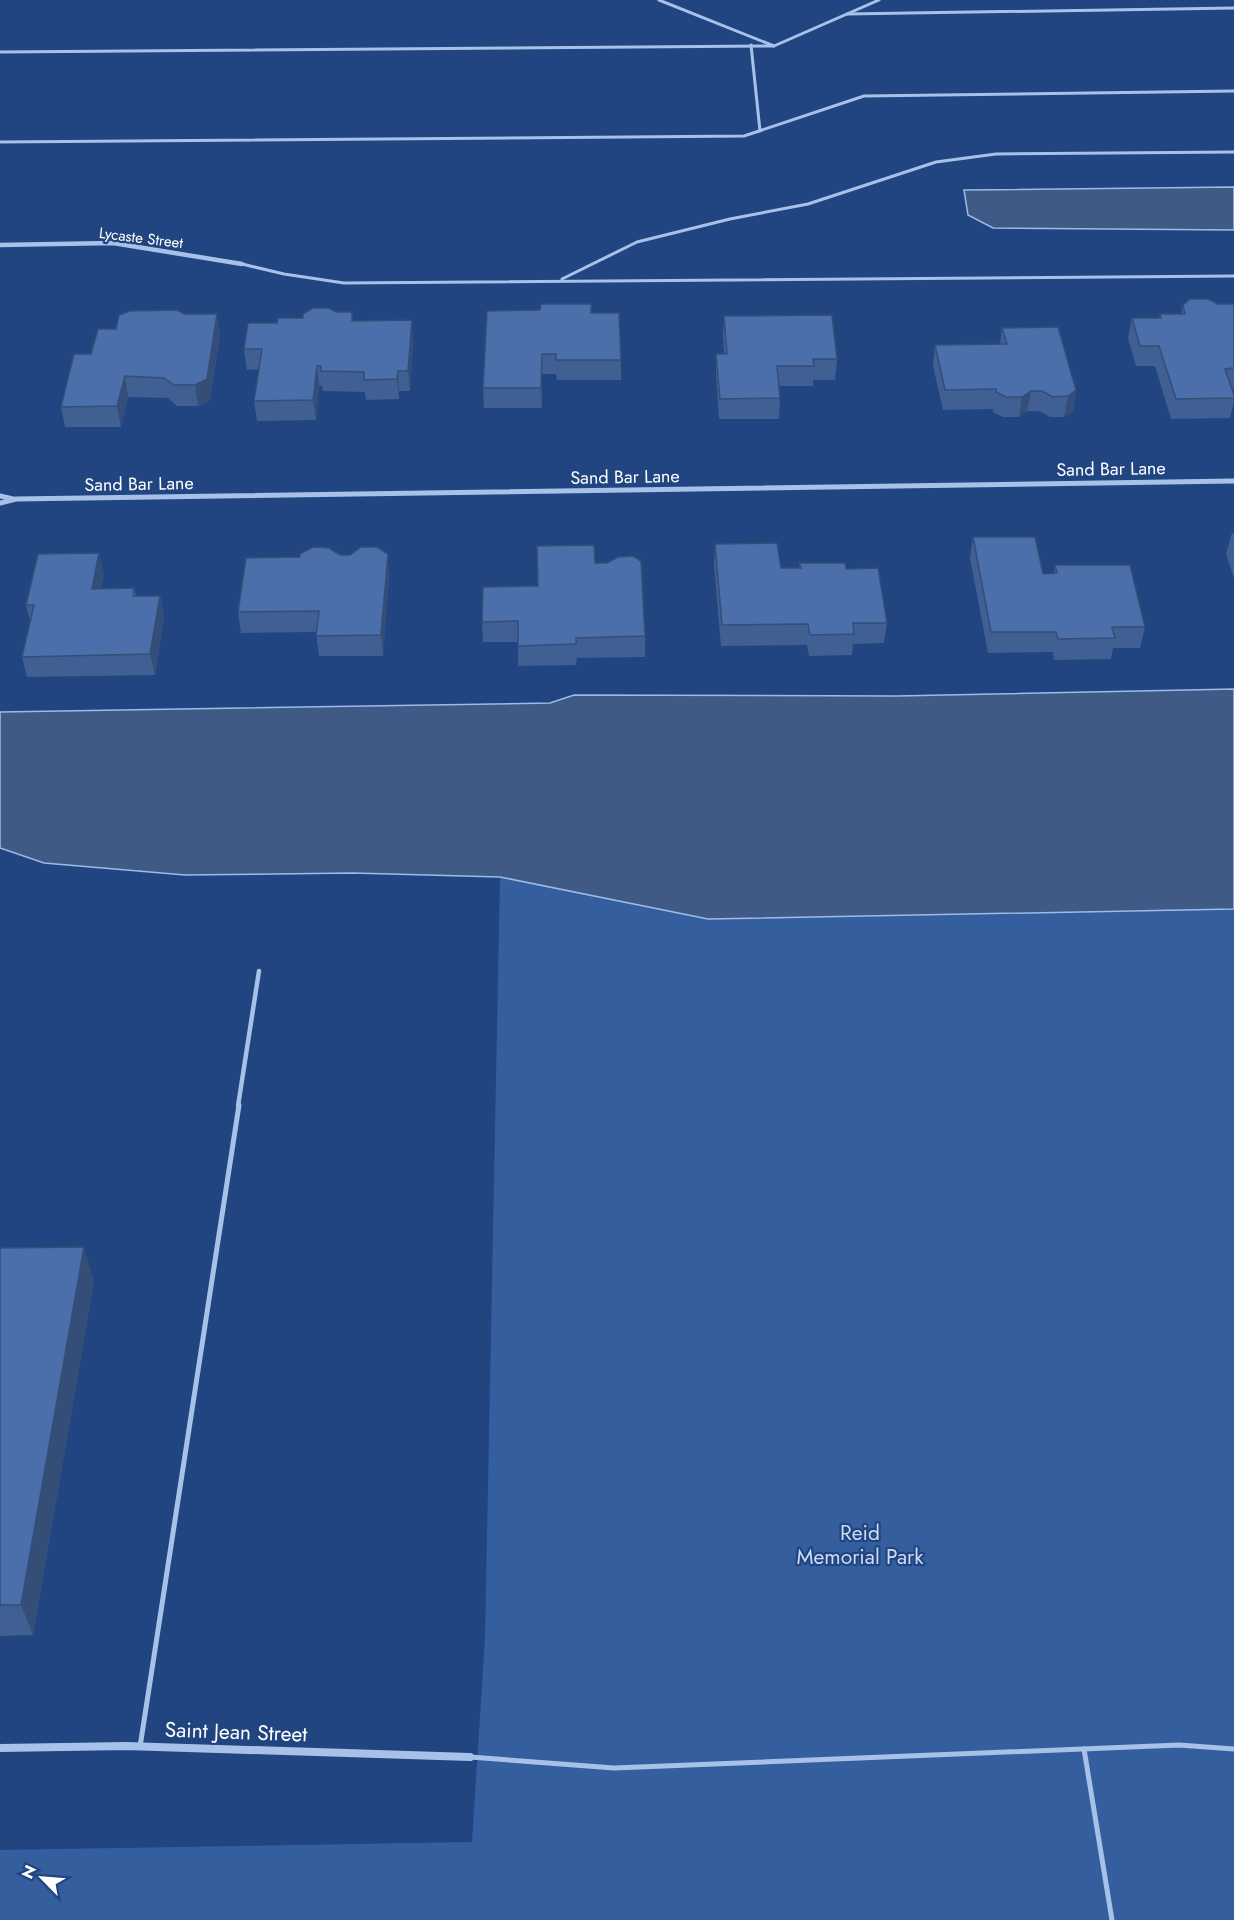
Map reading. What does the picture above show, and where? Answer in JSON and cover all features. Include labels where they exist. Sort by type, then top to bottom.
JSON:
[{"type":"street","name":"Lycaste Street","points":[[0,245],[113,243],[242,264]]},
{"type":"street","name":"Sand Bar Lane","points":[[0,496],[16,499],[1234,481]]},
{"type":"street","name":"Sand Bar Lane","points":[[0,503],[16,499]]},
{"type":"street","name":"Saint Jean Street","points":[[0,1748],[140,1747],[470,1757]]},
{"type":"lane","points":[[659,0],[774,46]]},
{"type":"lane","points":[[0,52],[774,46],[879,0]]},
{"type":"lane","points":[[847,14],[1234,8]]},
{"type":"lane","points":[[751,45],[760,131]]},
{"type":"lane","points":[[0,142],[744,136],[864,96],[1234,91]]},
{"type":"lane","points":[[559,281],[637,242],[730,219],[808,204],[936,162],[996,154],[1234,152]]},
{"type":"lane","points":[[242,264],[284,274],[344,283],[1234,276]]},
{"type":"lane","points":[[140,1747],[259,971]]},
{"type":"lane","points":[[470,1757],[614,1768],[1179,1745],[1234,1749]]},
{"type":"lane","points":[[1084,1749],[1112,1920]]},
{"type":"green space","name":"Reid Memorial Park","points":[[500,877],[708,919],[1234,909],[1234,1920],[0,1920],[0,1850],[472,1842],[485,1638]]},
{"type":"shaded area","points":[[1234,187],[1234,230],[993,228],[968,215],[964,190]]},
{"type":"shaded area","points":[[1234,689],[1234,909],[708,919],[500,877],[353,873],[185,875],[44,863],[0,848],[0,712],[550,703],[574,695],[896,696]]},
{"type":"building","points":[[1190,299],[1208,299],[1218,304],[1234,304],[1234,368],[1225,369],[1234,398],[1176,399],[1159,346],[1140,346],[1132,318],[1161,318],[1160,314],[1185,314],[1183,305]]},
{"type":"building","points":[[541,304],[591,304],[591,313],[619,313],[621,360],[556,360],[556,354],[542,354],[541,388],[483,388],[487,311],[540,310]]},
{"type":"building","points":[[313,308],[352,312],[352,321],[412,320],[408,371],[398,371],[397,379],[364,380],[364,372],[321,371],[321,366],[317,366],[313,400],[254,401],[262,349],[244,349],[248,323],[277,323],[278,318],[303,318],[303,314]]},
{"type":"building","points":[[177,310],[184,314],[217,314],[207,379],[195,385],[174,385],[164,378],[125,376],[117,406],[61,407],[74,354],[91,354],[98,329],[116,329],[119,315],[130,311]]},
{"type":"building","points":[[832,315],[837,359],[813,359],[814,366],[777,366],[780,398],[720,399],[716,354],[727,354],[724,316]]},
{"type":"building","points":[[1058,327],[1076,390],[1068,396],[1053,397],[1042,391],[1031,391],[1022,397],[1006,397],[996,392],[996,389],[945,390],[935,345],[1007,344],[1002,328]]},
{"type":"building","points":[[973,537],[1035,537],[1043,574],[1057,573],[1055,565],[1130,565],[1145,627],[1112,627],[1115,638],[1058,639],[1056,632],[991,632]]},
{"type":"building","points":[[777,543],[781,568],[801,568],[799,563],[845,563],[846,569],[878,568],[887,623],[853,623],[854,634],[810,635],[808,624],[722,625],[715,544]]},
{"type":"building","points":[[594,545],[595,563],[607,563],[618,557],[633,556],[641,561],[645,636],[576,638],[576,644],[518,646],[518,621],[482,622],[483,587],[538,586],[537,546]]},
{"type":"building","points":[[313,547],[329,548],[340,555],[350,555],[361,547],[377,547],[388,554],[381,635],[316,636],[319,611],[238,612],[246,558],[300,557],[300,554]]},
{"type":"building","points":[[99,553],[92,589],[134,588],[133,596],[160,596],[150,654],[22,657],[34,605],[26,605],[38,554]]},
{"type":"building","points":[[84,1247],[21,1605],[0,1605],[0,1248]]}]
